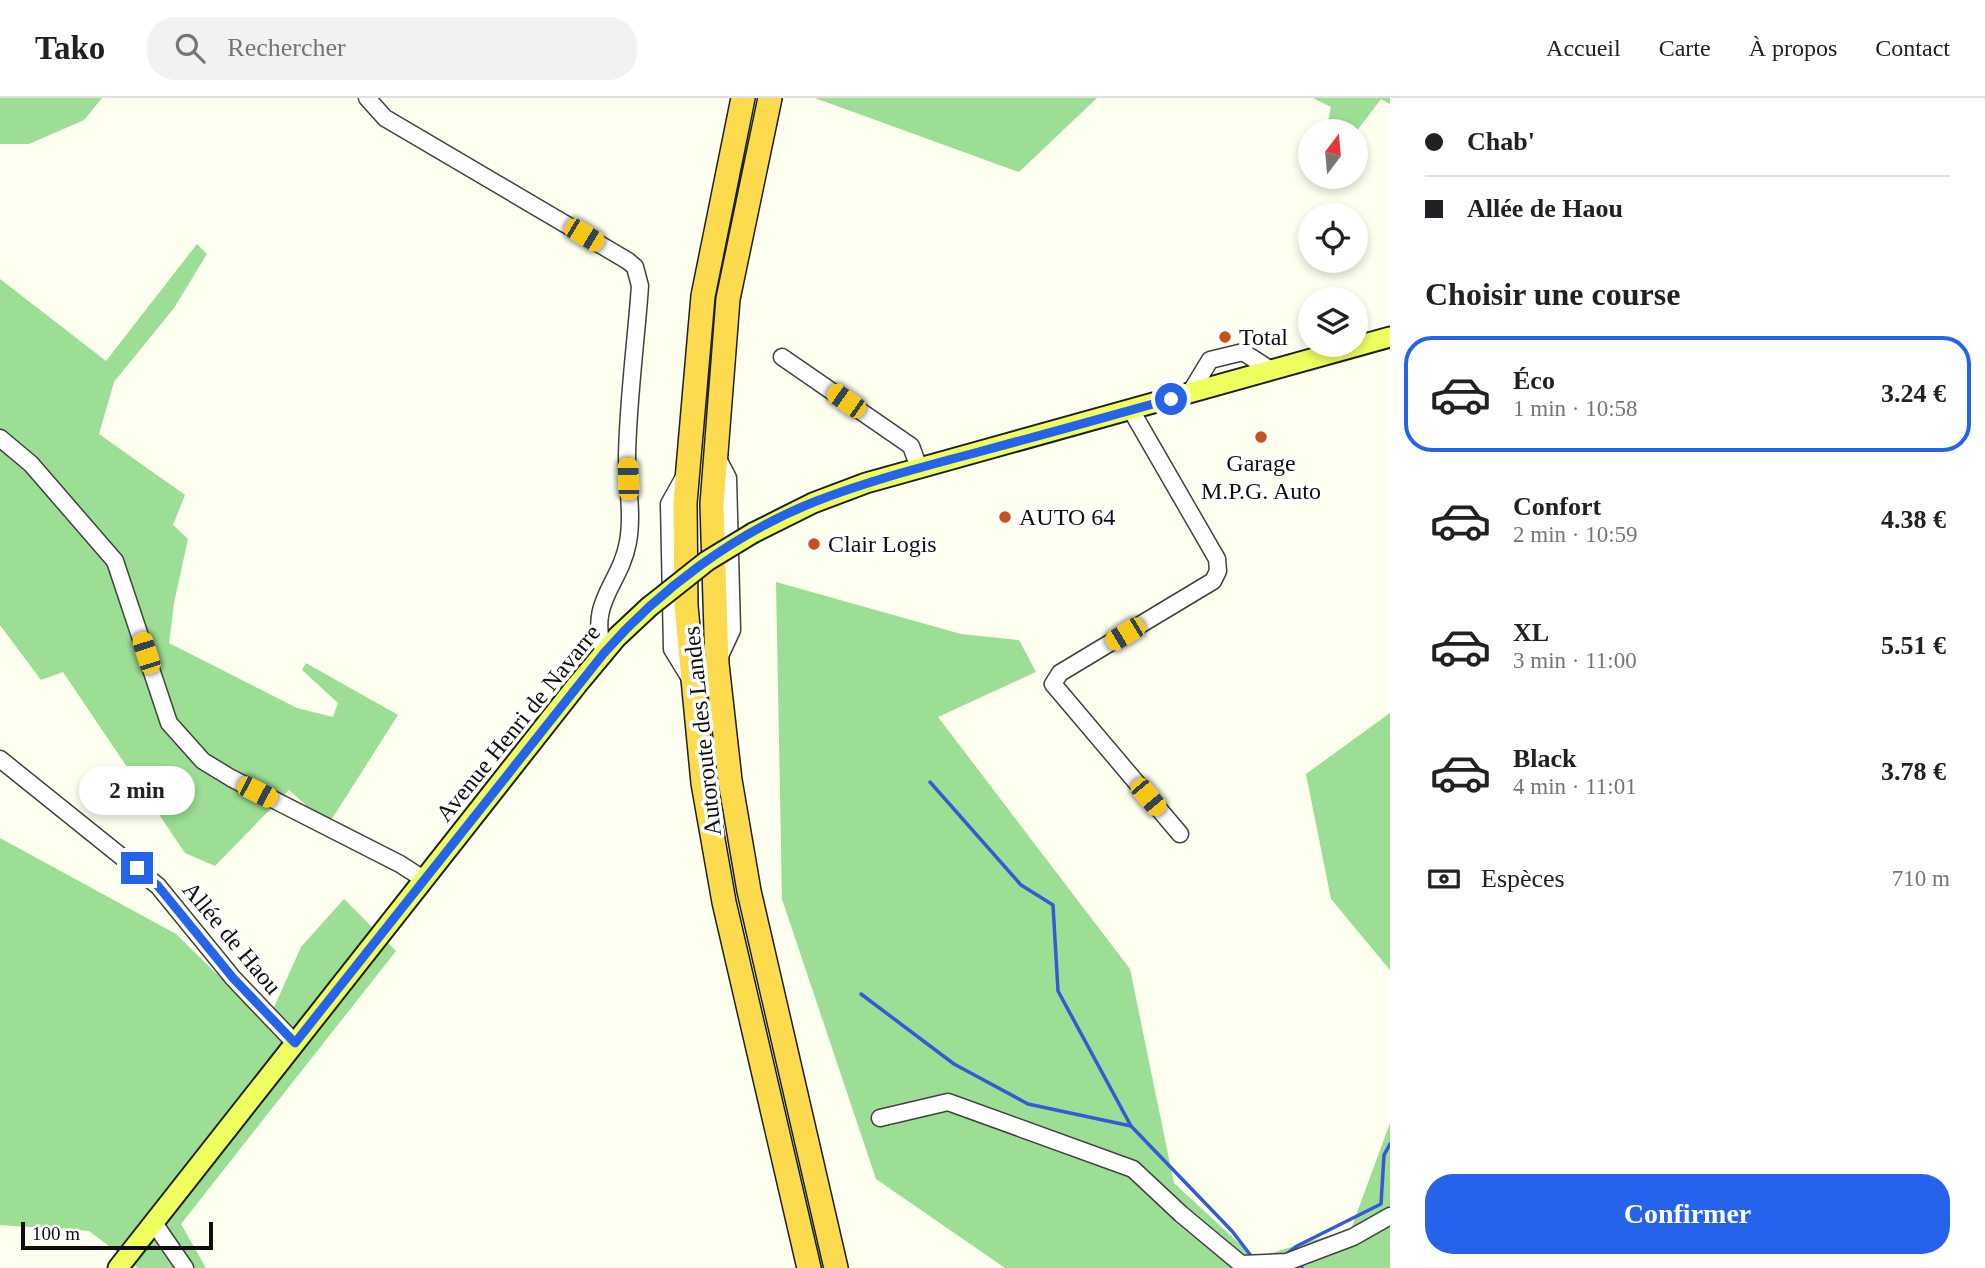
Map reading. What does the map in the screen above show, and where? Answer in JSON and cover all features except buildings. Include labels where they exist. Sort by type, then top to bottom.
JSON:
[{"type":"highway","name":"Autoroute des Landes","points":[[743,98],[703,296],[685,503],[687,606],[703,783],[724,902],[808,1268]]},
{"type":"highway","name":"Autoroute des Landes","points":[[770,98],[728,299],[712,504],[717,664],[730,780],[750,891],[836,1268]]},
{"type":"main road","name":"Avenue Henri de Navarre","points":[[118,1268],[604,653],[649,607],[707,561],[753,533],[813,503],[866,483],[1390,337]]},
{"type":"street","points":[[367,98],[385,118],[635,267],[640,286],[627,456],[628,542],[599,614],[600,640],[604,653]]},
{"type":"street","points":[[782,357],[911,446],[919,468]]},
{"type":"street","points":[[1132,410],[1217,559],[1218,571],[1213,581],[1060,673],[1053,684],[1180,834]]},
{"type":"street","points":[[0,438],[31,464],[115,561],[169,723],[203,761],[290,809],[400,864],[425,880]]},
{"type":"street","name":"Allée de Haou","points":[[0,759],[158,886],[233,978],[295,1043]]},
{"type":"street","points":[[880,1118],[947,1102],[1133,1169],[1241,1264],[1287,1262],[1353,1237],[1390,1216]]},
{"type":"street","points":[[154,1223],[185,1268]]},
{"type":"green space","points":[[0,98],[102,98],[84,120],[29,144],[0,144]]},
{"type":"green space","points":[[815,98],[1097,98],[1019,172]]},
{"type":"green space","points":[[1313,98],[1390,98],[1390,104],[1381,99],[1366,119],[1328,119],[1331,107]]},
{"type":"green space","points":[[197,244],[207,254],[174,308],[114,382],[99,434],[185,495],[173,525],[188,539],[174,603],[169,643],[297,708],[333,717],[338,703],[302,670],[306,663],[398,715],[328,825],[289,790],[215,866],[185,853],[63,672],[41,680],[0,625],[0,279],[106,361]]},
{"type":"green space","points":[[776,582],[961,634],[1019,640],[1036,672],[938,717],[1130,969],[1174,1183],[1255,1258],[1351,1229],[1390,1123],[1390,1268],[1005,1268],[876,1179],[782,899]]},
{"type":"green space","points":[[1390,713],[1390,970],[1331,899],[1306,774]]},
{"type":"green space","points":[[0,838],[176,934],[267,1023],[301,947],[344,899],[396,951],[181,1224],[206,1268],[138,1268],[89,1231],[0,1225]]},
{"type":"waterway","points":[[930,782],[1021,885],[1053,905],[1058,991],[1131,1126]]},
{"type":"waterway","points":[[861,994],[954,1064],[1028,1104],[1131,1126],[1232,1231],[1252,1257],[1256,1257]]},
{"type":"waterway","points":[[1284,1256],[1297,1246],[1381,1204],[1384,1155],[1390,1144]]},
{"type":"place","name":"Total","points":[[1225,337]]},
{"type":"place","name":"Garage M.P.G. Auto","points":[[1261,437]]},
{"type":"place","name":"AUTO 64","points":[[1005,517]]},
{"type":"place","name":"Clair Logis","points":[[814,544]]},
{"type":"route","points":[[137,868],[158,886],[233,978],[295,1043],[617,637],[649,607],[707,561],[786,515],[866,483],[1171,399]]}]
